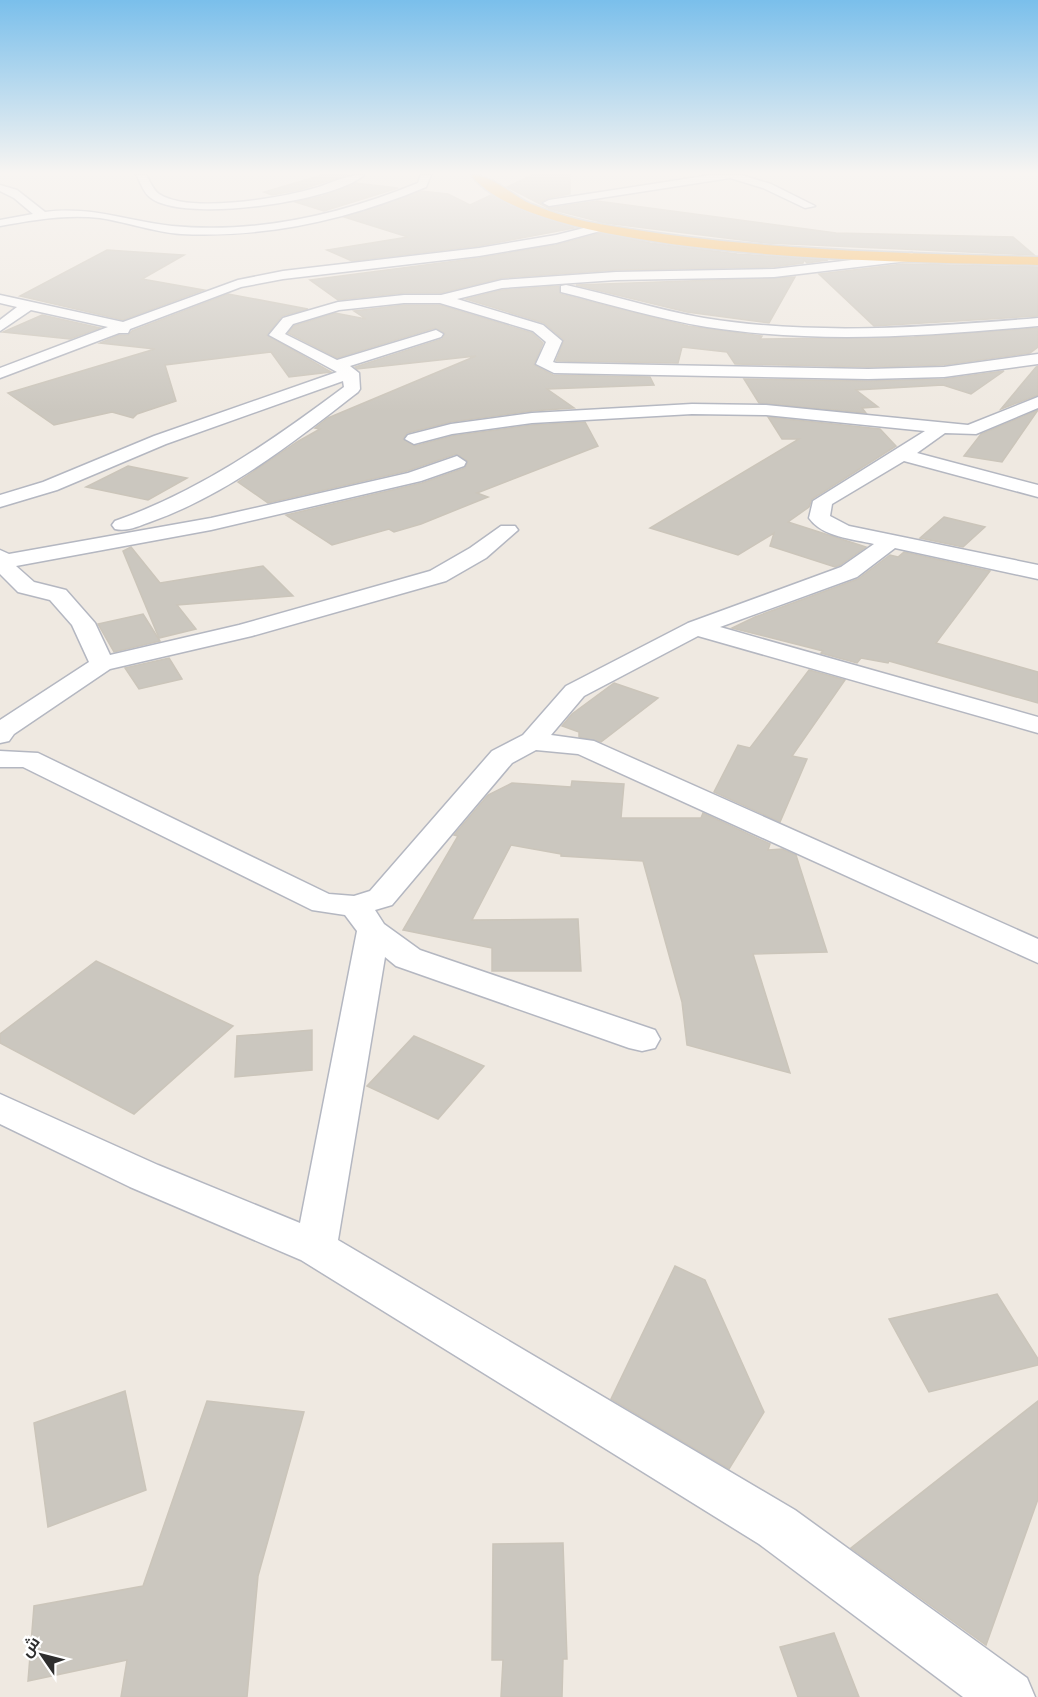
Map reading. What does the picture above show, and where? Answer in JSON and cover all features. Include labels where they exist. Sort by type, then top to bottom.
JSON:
[{"type":"highway","points":[[895,254],[912,257],[1038,261]]},
{"type":"street","points":[[0,373],[122,326],[254,280],[461,254]]},
{"type":"street","points":[[0,546],[117,526],[160,513],[277,446],[352,390],[344,369],[276,335],[288,321],[338,306],[404,299],[441,299],[502,284],[530,281],[616,276],[774,273],[912,257]]},
{"type":"street","points":[[530,281],[724,326],[801,330],[941,331],[1038,322]]},
{"type":"street","points":[[0,299],[122,326]]},
{"type":"street","points":[[441,299],[538,328],[554,341],[544,364],[554,368],[868,374],[944,372],[1038,359]]},
{"type":"street","points":[[0,327],[29,305]]},
{"type":"street","points":[[0,386],[124,338],[122,326]]},
{"type":"street","points":[[0,501],[50,486],[160,440],[436,334]]},
{"type":"street","points":[[414,439],[451,429],[532,418],[692,409],[778,410],[970,430],[1038,402]]},
{"type":"street","points":[[942,427],[902,455],[823,501],[819,518],[843,531],[1038,572]]},
{"type":"street","points":[[902,455],[1038,491]]},
{"type":"street","points":[[0,562],[212,524],[318,497],[414,477],[457,462]]},
{"type":"street","points":[[0,735],[4,729],[102,664],[244,632],[438,576],[478,553],[508,530]]},
{"type":"street","points":[[316,1248],[364,919],[381,898],[502,757],[532,741],[575,691],[696,628],[849,572],[891,541]]},
{"type":"street","points":[[0,556],[0,562],[26,587],[58,595],[83,623],[102,664]]},
{"type":"street","points":[[696,628],[1038,725]]},
{"type":"street","points":[[532,741],[584,747],[1038,952]]},
{"type":"street","points":[[0,759],[28,759],[323,903],[364,919],[408,958],[642,1039]]},
{"type":"street","points":[[0,1108],[144,1176],[316,1248],[777,1527],[1008,1697]]},
{"type":"building","points":[[99,254],[184,255],[142,279],[204,290],[123,320],[20,296]]},
{"type":"building","points":[[337,254],[410,254],[352,261]]},
{"type":"building","points":[[502,254],[740,254],[828,260],[807,263],[804,260],[803,263],[774,267],[616,270],[502,278],[441,293],[404,293],[338,300],[310,280]]},
{"type":"building","points":[[903,264],[1038,267],[1038,316],[874,326],[819,274]]},
{"type":"building","points":[[795,277],[769,323],[687,312],[576,285]]},
{"type":"building","points":[[559,286],[560,294],[688,326],[762,336],[760,339],[914,337],[1038,328],[1038,347],[1030,353],[944,365],[868,367],[735,364],[727,352],[682,347],[678,363],[556,361],[564,340],[544,323],[466,299],[502,290]]},
{"type":"building","points":[[228,294],[308,309],[282,316],[267,335],[331,372],[289,377],[271,352],[165,365],[176,401],[137,414],[133,418],[112,412],[54,425],[8,393],[155,349],[100,343],[119,335],[128,335],[132,331]]},
{"type":"building","points":[[404,305],[440,305],[532,333],[543,343],[534,365],[553,375],[650,377],[654,385],[547,389],[574,408],[451,422],[407,433],[403,439],[415,446],[452,436],[532,425],[585,422],[598,446],[477,493],[488,497],[421,524],[394,532],[389,529],[332,545],[286,515],[422,483],[465,468],[468,461],[456,454],[407,471],[268,503],[238,482],[320,429],[315,428],[328,418],[476,356],[357,369],[355,367],[442,339],[445,333],[435,328],[337,358],[288,333],[294,326],[335,313],[366,319],[354,311]]},
{"type":"building","points":[[42,315],[100,328],[70,339],[3,332]]},
{"type":"building","points":[[1038,366],[1038,395],[1001,409],[1036,367]]},
{"type":"building","points":[[1004,371],[971,394],[943,385],[856,390],[878,407],[862,408],[866,413],[759,403],[744,379],[868,381],[944,379]]},
{"type":"building","points":[[1038,410],[1002,462],[964,456],[981,434]]},
{"type":"building","points":[[768,417],[880,429],[896,446],[812,499],[809,507],[788,522],[866,547],[840,565],[835,567],[770,546],[774,533],[738,555],[650,528],[799,439],[782,439]]},
{"type":"building","points":[[128,466],[187,478],[148,500],[86,487]]},
{"type":"building","points":[[944,517],[985,527],[963,547],[920,538]]},
{"type":"building","points":[[131,547],[160,583],[263,566],[293,596],[177,605],[196,629],[159,638],[123,551]]},
{"type":"building","points":[[904,552],[990,571],[936,643],[1038,672],[1038,703],[889,661],[888,663],[861,658],[857,663],[821,653],[823,651],[732,628],[755,617],[858,579],[890,555],[898,557]]},
{"type":"building","points":[[143,614],[160,641],[114,652],[98,624]]},
{"type":"building","points":[[169,658],[182,679],[139,689],[125,668]]},
{"type":"building","points":[[809,670],[845,680],[792,756],[807,759],[780,822],[714,792],[738,745],[750,748]]},
{"type":"building","points":[[614,683],[658,698],[601,742],[579,737],[579,732],[562,726],[572,714]]},
{"type":"building","points":[[572,781],[624,784],[621,818],[701,818],[703,813],[770,844],[768,850],[782,849],[796,855],[827,952],[753,954],[790,1073],[687,1045],[682,1002],[643,861],[561,856],[561,854],[511,845],[472,920],[578,919],[581,971],[492,971],[492,948],[403,930],[458,836],[454,835],[488,795],[512,783],[571,787]]},
{"type":"building","points":[[96,961],[233,1026],[134,1114],[0,1043],[0,1034]]},
{"type":"building","points":[[312,1030],[312,1070],[235,1077],[237,1036]]},
{"type":"building","points":[[414,1036],[484,1066],[438,1119],[367,1086]]},
{"type":"building","points":[[675,1266],[705,1280],[764,1412],[729,1469],[611,1399]]},
{"type":"building","points":[[997,1294],[1038,1359],[1038,1365],[929,1392],[889,1319]]},
{"type":"building","points":[[125,1391],[146,1490],[48,1527],[34,1423]]},
{"type":"building","points":[[207,1401],[304,1412],[258,1576],[247,1697],[121,1697],[127,1660],[28,1681],[34,1606],[143,1586]]},
{"type":"building","points":[[1038,1401],[1038,1499],[986,1645],[851,1548]]},
{"type":"building","points":[[563,1543],[567,1659],[563,1659],[562,1697],[501,1697],[503,1660],[492,1660],[493,1544]]},
{"type":"building","points":[[834,1633],[859,1697],[798,1697],[780,1647]]}]
